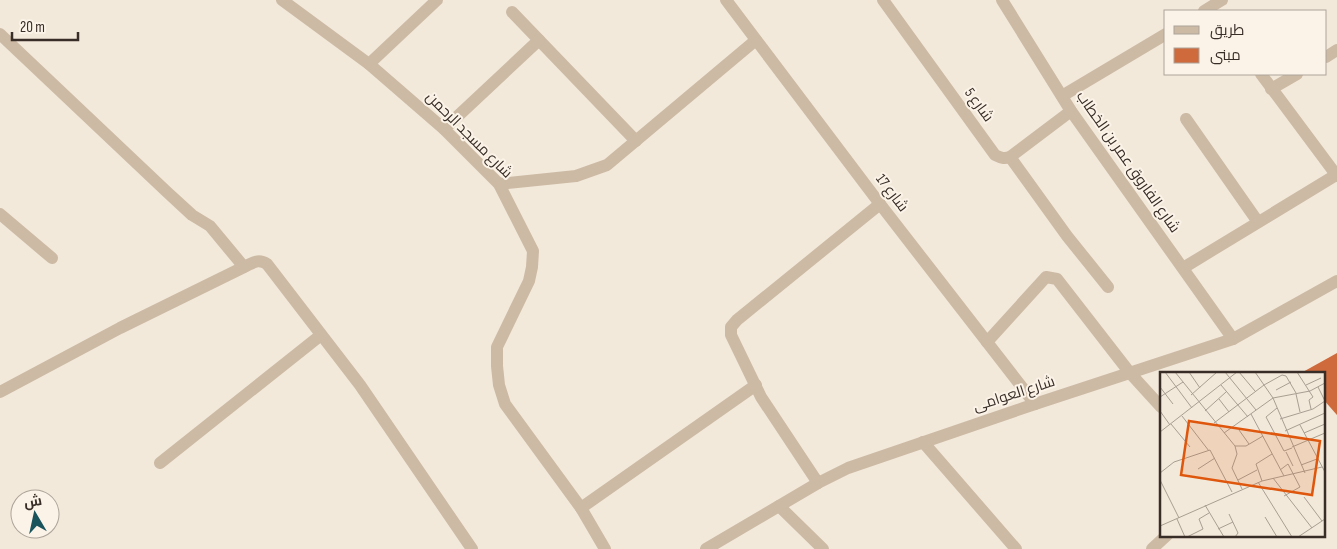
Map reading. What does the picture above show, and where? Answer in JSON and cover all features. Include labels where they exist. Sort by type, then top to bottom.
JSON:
[{"type":"street","name":"شارع مسجد الرحمن","points":[[282,0],[369,64],[444,129],[499,184],[533,251],[529,281],[498,347],[499,385],[505,404],[581,508],[605,549]]},
{"type":"street","points":[[369,64],[437,0]]},
{"type":"street","name":"شارع 17","points":[[726,0],[880,204],[1035,404]]},
{"type":"street","name":"شارع 5","points":[[883,0],[995,155],[1006,159],[1010,157]]},
{"type":"street","name":"شارع الفاروق عمر بن الخطاب","points":[[1002,0],[1071,111],[1232,339]]},
{"type":"street","points":[[512,12],[636,141]]},
{"type":"street","points":[[0,34],[192,215],[210,226],[244,267]]},
{"type":"street","points":[[1062,96],[1164,35]]},
{"type":"street","points":[[444,129],[539,40]]},
{"type":"street","points":[[499,184],[576,176],[607,165],[756,40]]},
{"type":"street","points":[[1183,268],[1336,173],[1262,75]]},
{"type":"street","points":[[1271,89],[1295,75]]},
{"type":"street","points":[[1071,111],[1010,157],[1067,236],[1108,287]]},
{"type":"street","points":[[1186,119],[1258,222]]},
{"type":"street","points":[[818,482],[761,398],[731,335],[731,327],[737,320],[880,204]]},
{"type":"street","points":[[0,214],[52,258]]},
{"type":"street","points":[[0,392],[120,328],[260,260],[267,264],[360,385],[472,549]]},
{"type":"street","points":[[987,342],[1046,276],[1050,276],[1057,279],[1130,373],[1160,406]]},
{"type":"street","name":"شارع العوامى","points":[[706,549],[818,482],[848,468],[1232,339],[1337,281]]},
{"type":"street","points":[[160,463],[321,335]]},
{"type":"street","points":[[581,508],[756,385]]},
{"type":"street","points":[[923,442],[1016,549]]},
{"type":"street","points":[[779,506],[823,549]]},
{"type":"street","points":[[1152,549],[1166,536]]},
{"type":"building","points":[[1337,353],[1337,415],[1324,400],[1324,372],[1303,372]]}]
